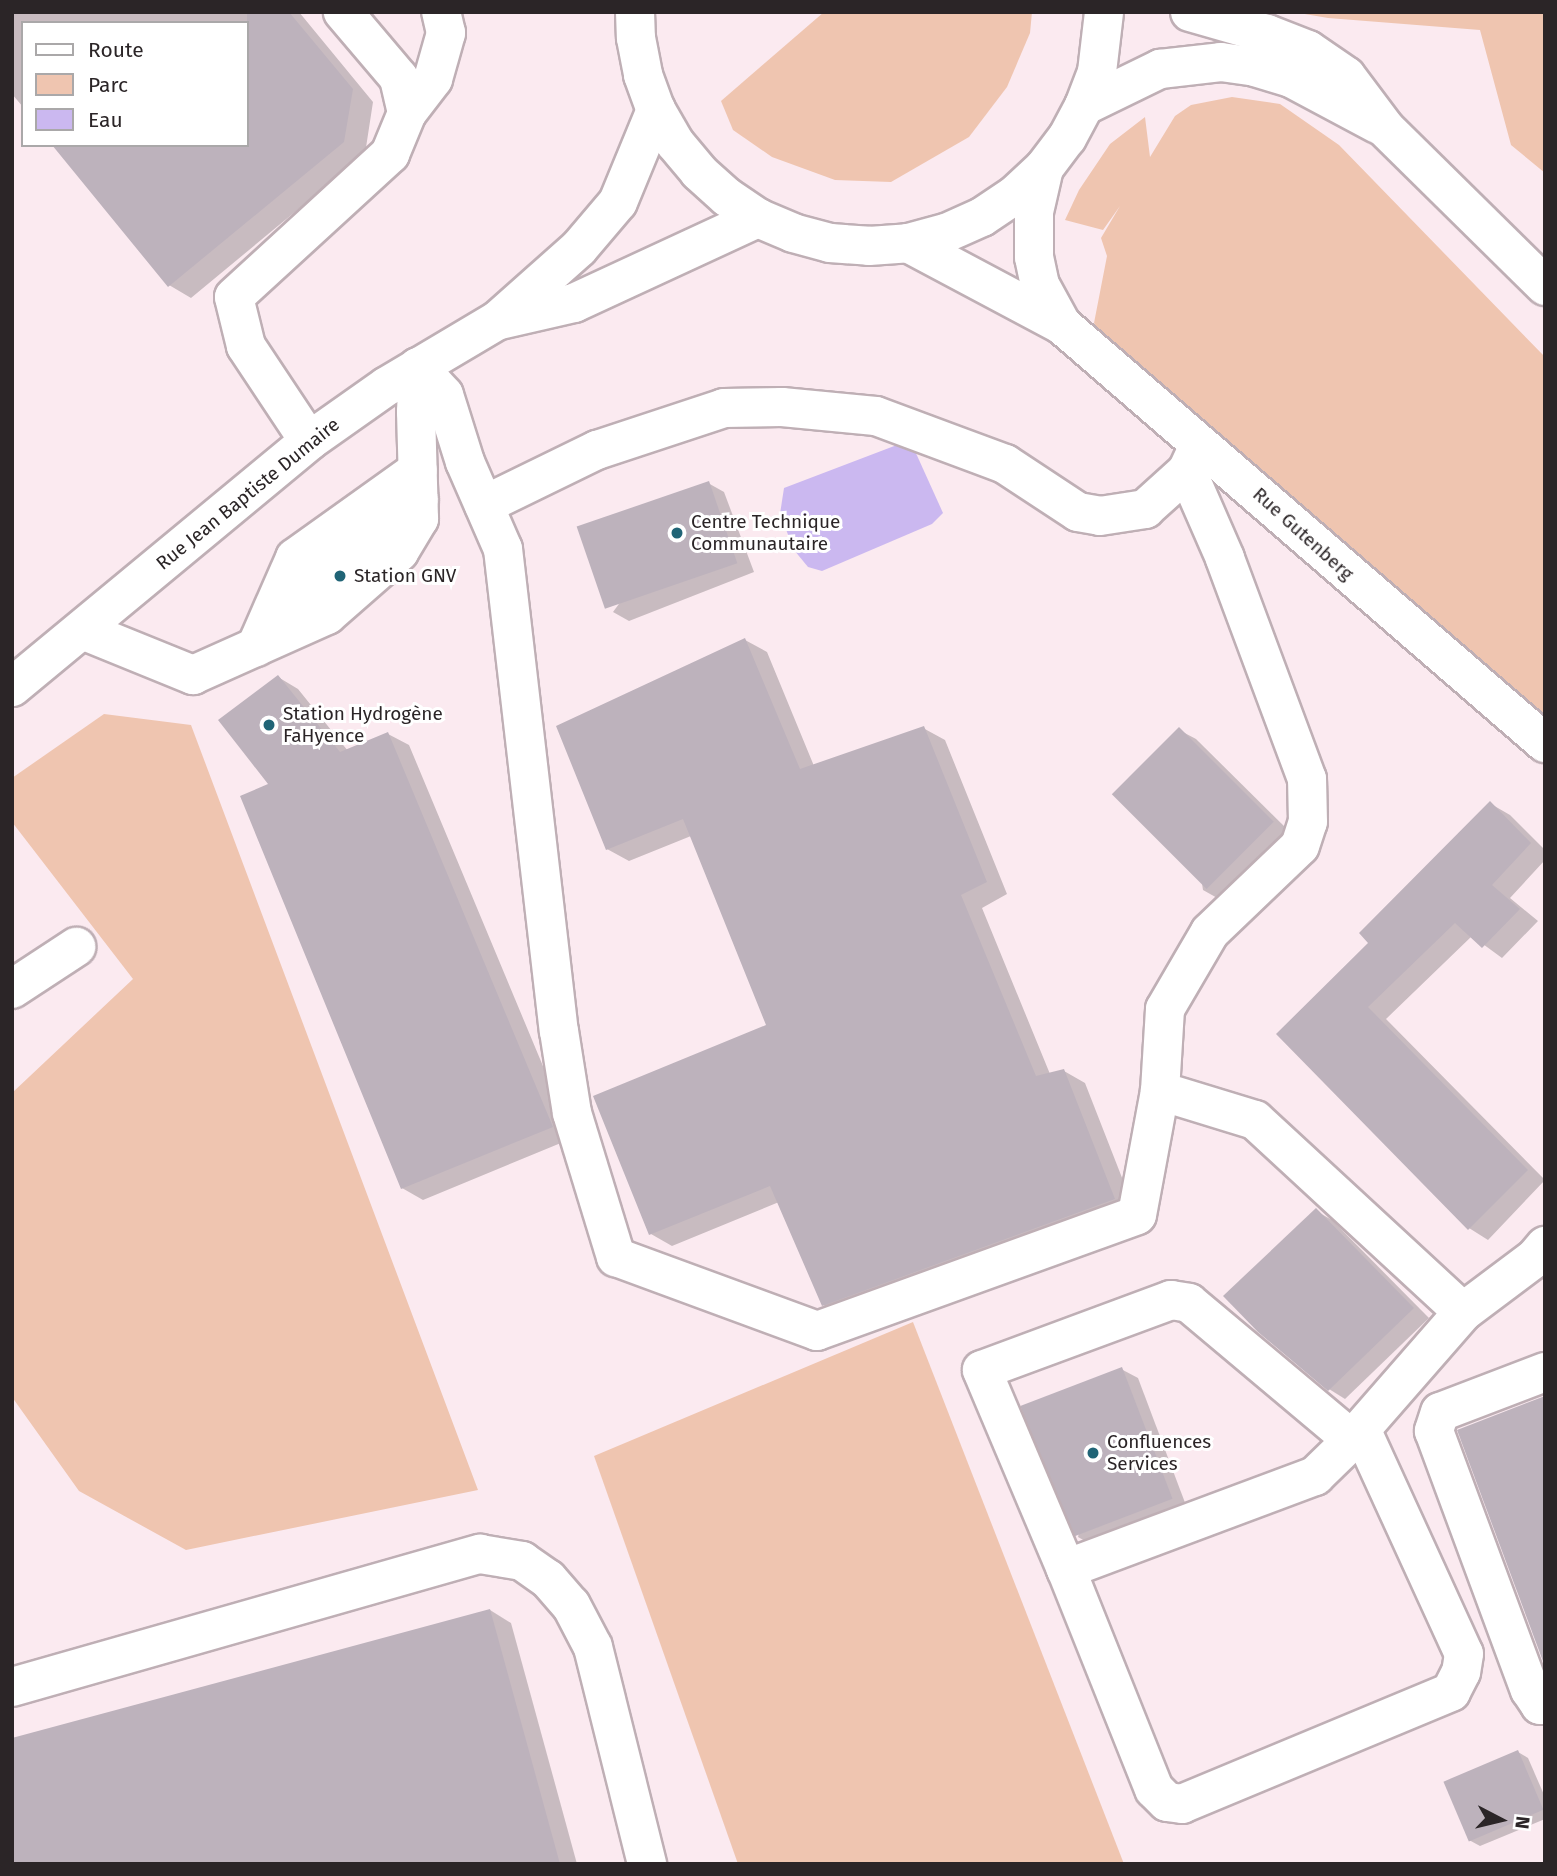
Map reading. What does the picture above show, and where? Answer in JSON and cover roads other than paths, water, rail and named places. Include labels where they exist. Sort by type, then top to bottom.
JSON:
[{"type":"street","points":[[343,12],[399,78],[407,113]]},
{"type":"street","points":[[309,441],[246,346],[234,297],[390,154],[407,113],[433,79],[446,33],[441,12]]},
{"type":"street","points":[[635,12],[636,38],[643,75],[656,110],[675,143],[699,172],[727,197],[758,218],[793,233],[830,243],[869,246],[908,243],[946,233],[982,217],[1015,195],[1044,168],[1067,138],[1084,106],[1097,72],[1104,12]]},
{"type":"street","points":[[1190,12],[1267,34],[1308,50],[1346,76],[1385,128],[1545,286]]},
{"type":"street","points":[[1084,106],[1160,69],[1221,62],[1255,67],[1291,78],[1385,128]]},
{"type":"street","name":"Rue Jean Baptiste Dumaire","points":[[12,687],[309,441],[418,367],[498,320],[579,248],[618,202],[656,110]]},
{"type":"street","name":"Rue Gutenberg","points":[[1044,168],[1034,212],[1034,257],[1040,285],[1062,325],[1194,457],[1322,552],[1545,743]]},
{"type":"street","name":"Rue Jean Baptiste Dumaire","points":[[498,320],[574,303],[758,218]]},
{"type":"street","name":"Rue Gutenberg","points":[[908,243],[1062,325]]},
{"type":"street","points":[[82,629],[193,675],[327,615],[399,551],[419,519],[416,412],[418,367]]},
{"type":"street","points":[[418,367],[444,395],[465,461],[484,505],[503,549],[559,1031],[572,1113],[616,1257],[817,1331],[1137,1215],[1160,1091],[1165,1009],[1210,932],[1300,846],[1308,822],[1307,779],[1225,558],[1194,457],[1145,509],[1101,516],[1078,512],[1005,464],[876,416],[782,407],[724,408],[597,450],[484,505]]},
{"type":"street","points":[[256,647],[272,611],[419,485]]},
{"type":"street","points":[[12,989],[76,947]]},
{"type":"street","points":[[1160,1091],[1255,1120],[1462,1312]]},
{"type":"street","points":[[1066,1569],[1315,1476],[1357,1435],[1462,1312],[1541,1262]]},
{"type":"street","points":[[1171,1300],[1189,1303],[1357,1435],[1464,1654],[1461,1672],[1451,1692],[1182,1804],[1167,1802],[1154,1789],[1066,1569],[982,1370],[1171,1300]]},
{"type":"street","points":[[1545,1372],[1440,1412],[1434,1430],[1530,1690],[1540,1705],[1545,1705]]},
{"type":"street","points":[[12,1687],[480,1554],[522,1561],[548,1579],[570,1605],[593,1647],[647,1864]]},
{"type":"water","points":[[910,440],[943,513],[932,524],[822,571],[808,567],[794,550],[780,514],[784,488]]},
{"type":"place","name":"Centre Technique Communautaire","points":[[677,533]]},
{"type":"place","name":"Station GNV","points":[[340,576]]},
{"type":"place","name":"Station Hydrogène FaHyence","points":[[269,725]]},
{"type":"place","name":"Confluences Services","points":[[1093,1453]]}]
